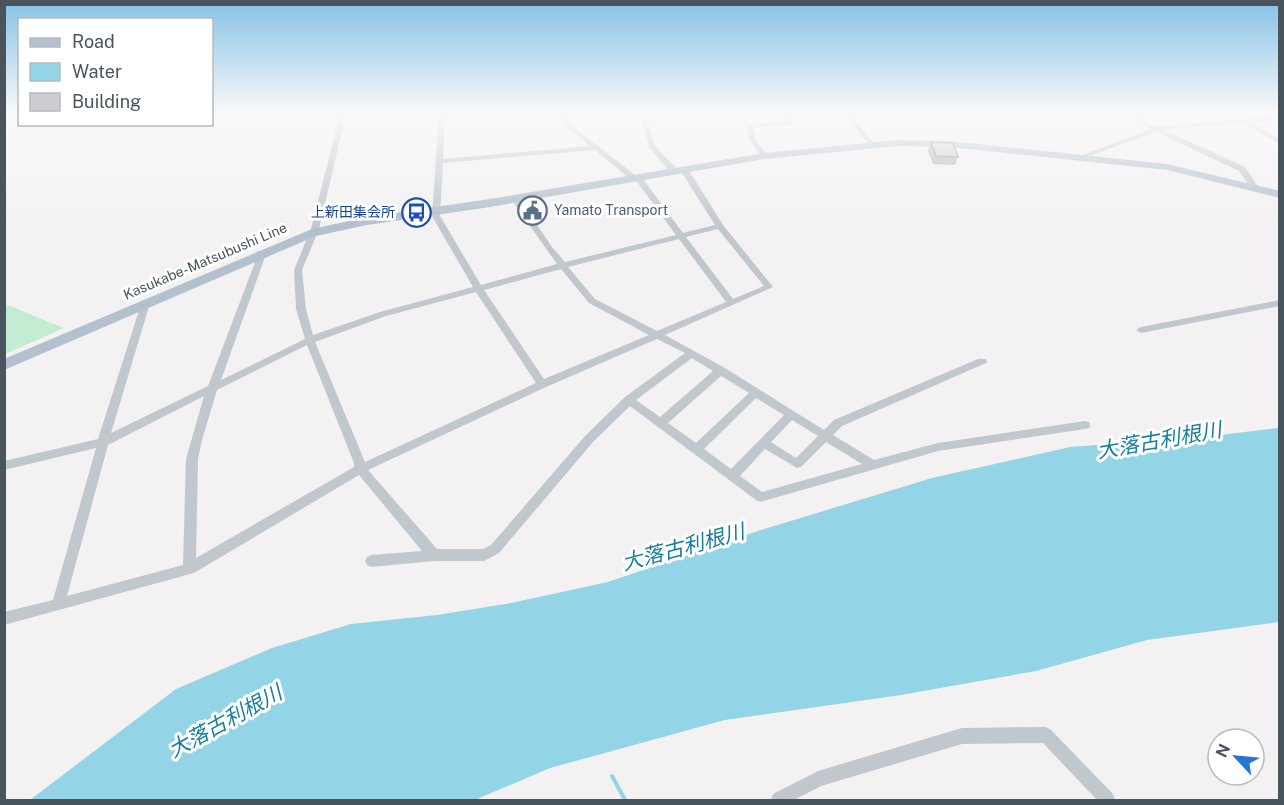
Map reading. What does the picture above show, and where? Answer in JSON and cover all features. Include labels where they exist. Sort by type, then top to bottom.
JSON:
[{"type":"main road","name":"Kasukabe-Matsubushi Line","points":[[4,365],[260,253],[312,233],[368,221],[515,199],[678,169],[808,152]]},
{"type":"main road","name":"Kasukabe-Matsubushi Line","points":[[1025,152],[1155,165],[1280,195]]},
{"type":"street","points":[[333,152],[312,233],[298,270],[301,309],[310,340],[360,463],[360,468],[434,555]]},
{"type":"street","points":[[440,152],[435,212],[478,288],[542,384]]},
{"type":"street","points":[[439,161],[545,152]]},
{"type":"street","points":[[602,152],[635,177],[731,303]]},
{"type":"street","points":[[4,619],[189,569],[360,468],[656,333],[769,287],[678,169],[657,152]]},
{"type":"street","points":[[761,152],[764,156]]},
{"type":"street","points":[[1085,156],[1097,152]]},
{"type":"street","points":[[1205,152],[1242,169],[1255,188]]},
{"type":"street","points":[[515,199],[592,301],[692,352],[871,464]]},
{"type":"street","points":[[4,466],[103,442],[310,340],[383,314],[720,226]]},
{"type":"street","points":[[189,569],[192,459],[212,389],[261,257],[260,253]]},
{"type":"street","points":[[58,605],[103,442],[145,303]]},
{"type":"street","points":[[1141,330],[1280,303]]},
{"type":"street","points":[[371,561],[434,555],[484,555],[495,549],[589,439],[629,400],[692,352]]},
{"type":"street","points":[[763,442],[797,464],[838,423],[982,361]]},
{"type":"street","points":[[661,423],[720,370]]},
{"type":"street","points":[[697,449],[756,392]]},
{"type":"street","points":[[629,400],[760,497],[938,447],[1086,424]]},
{"type":"street","points":[[733,475],[791,414]]},
{"type":"street","points":[[779,801],[818,779],[962,736],[1046,735],[1107,801]]},
{"type":"green space","points":[[5,304],[64,328],[5,354]]},
{"type":"water","name":"大落古利根川","points":[[1279,428],[1279,622],[1147,640],[1036,671],[901,695],[725,720],[550,768],[475,800],[30,800],[176,689],[272,648],[351,624],[437,615],[511,603],[608,582],[761,530],[932,478],[1070,447],[1194,438]]},
{"type":"building","points":[[934,152],[956,152],[958,157],[936,156]]},
{"type":"waterway","points":[[612,776],[625,800]]},
{"type":"place","name":"Yamato Transport","points":[[533,210]]},
{"type":"place","name":"上新田集会所","points":[[416,212]]}]
